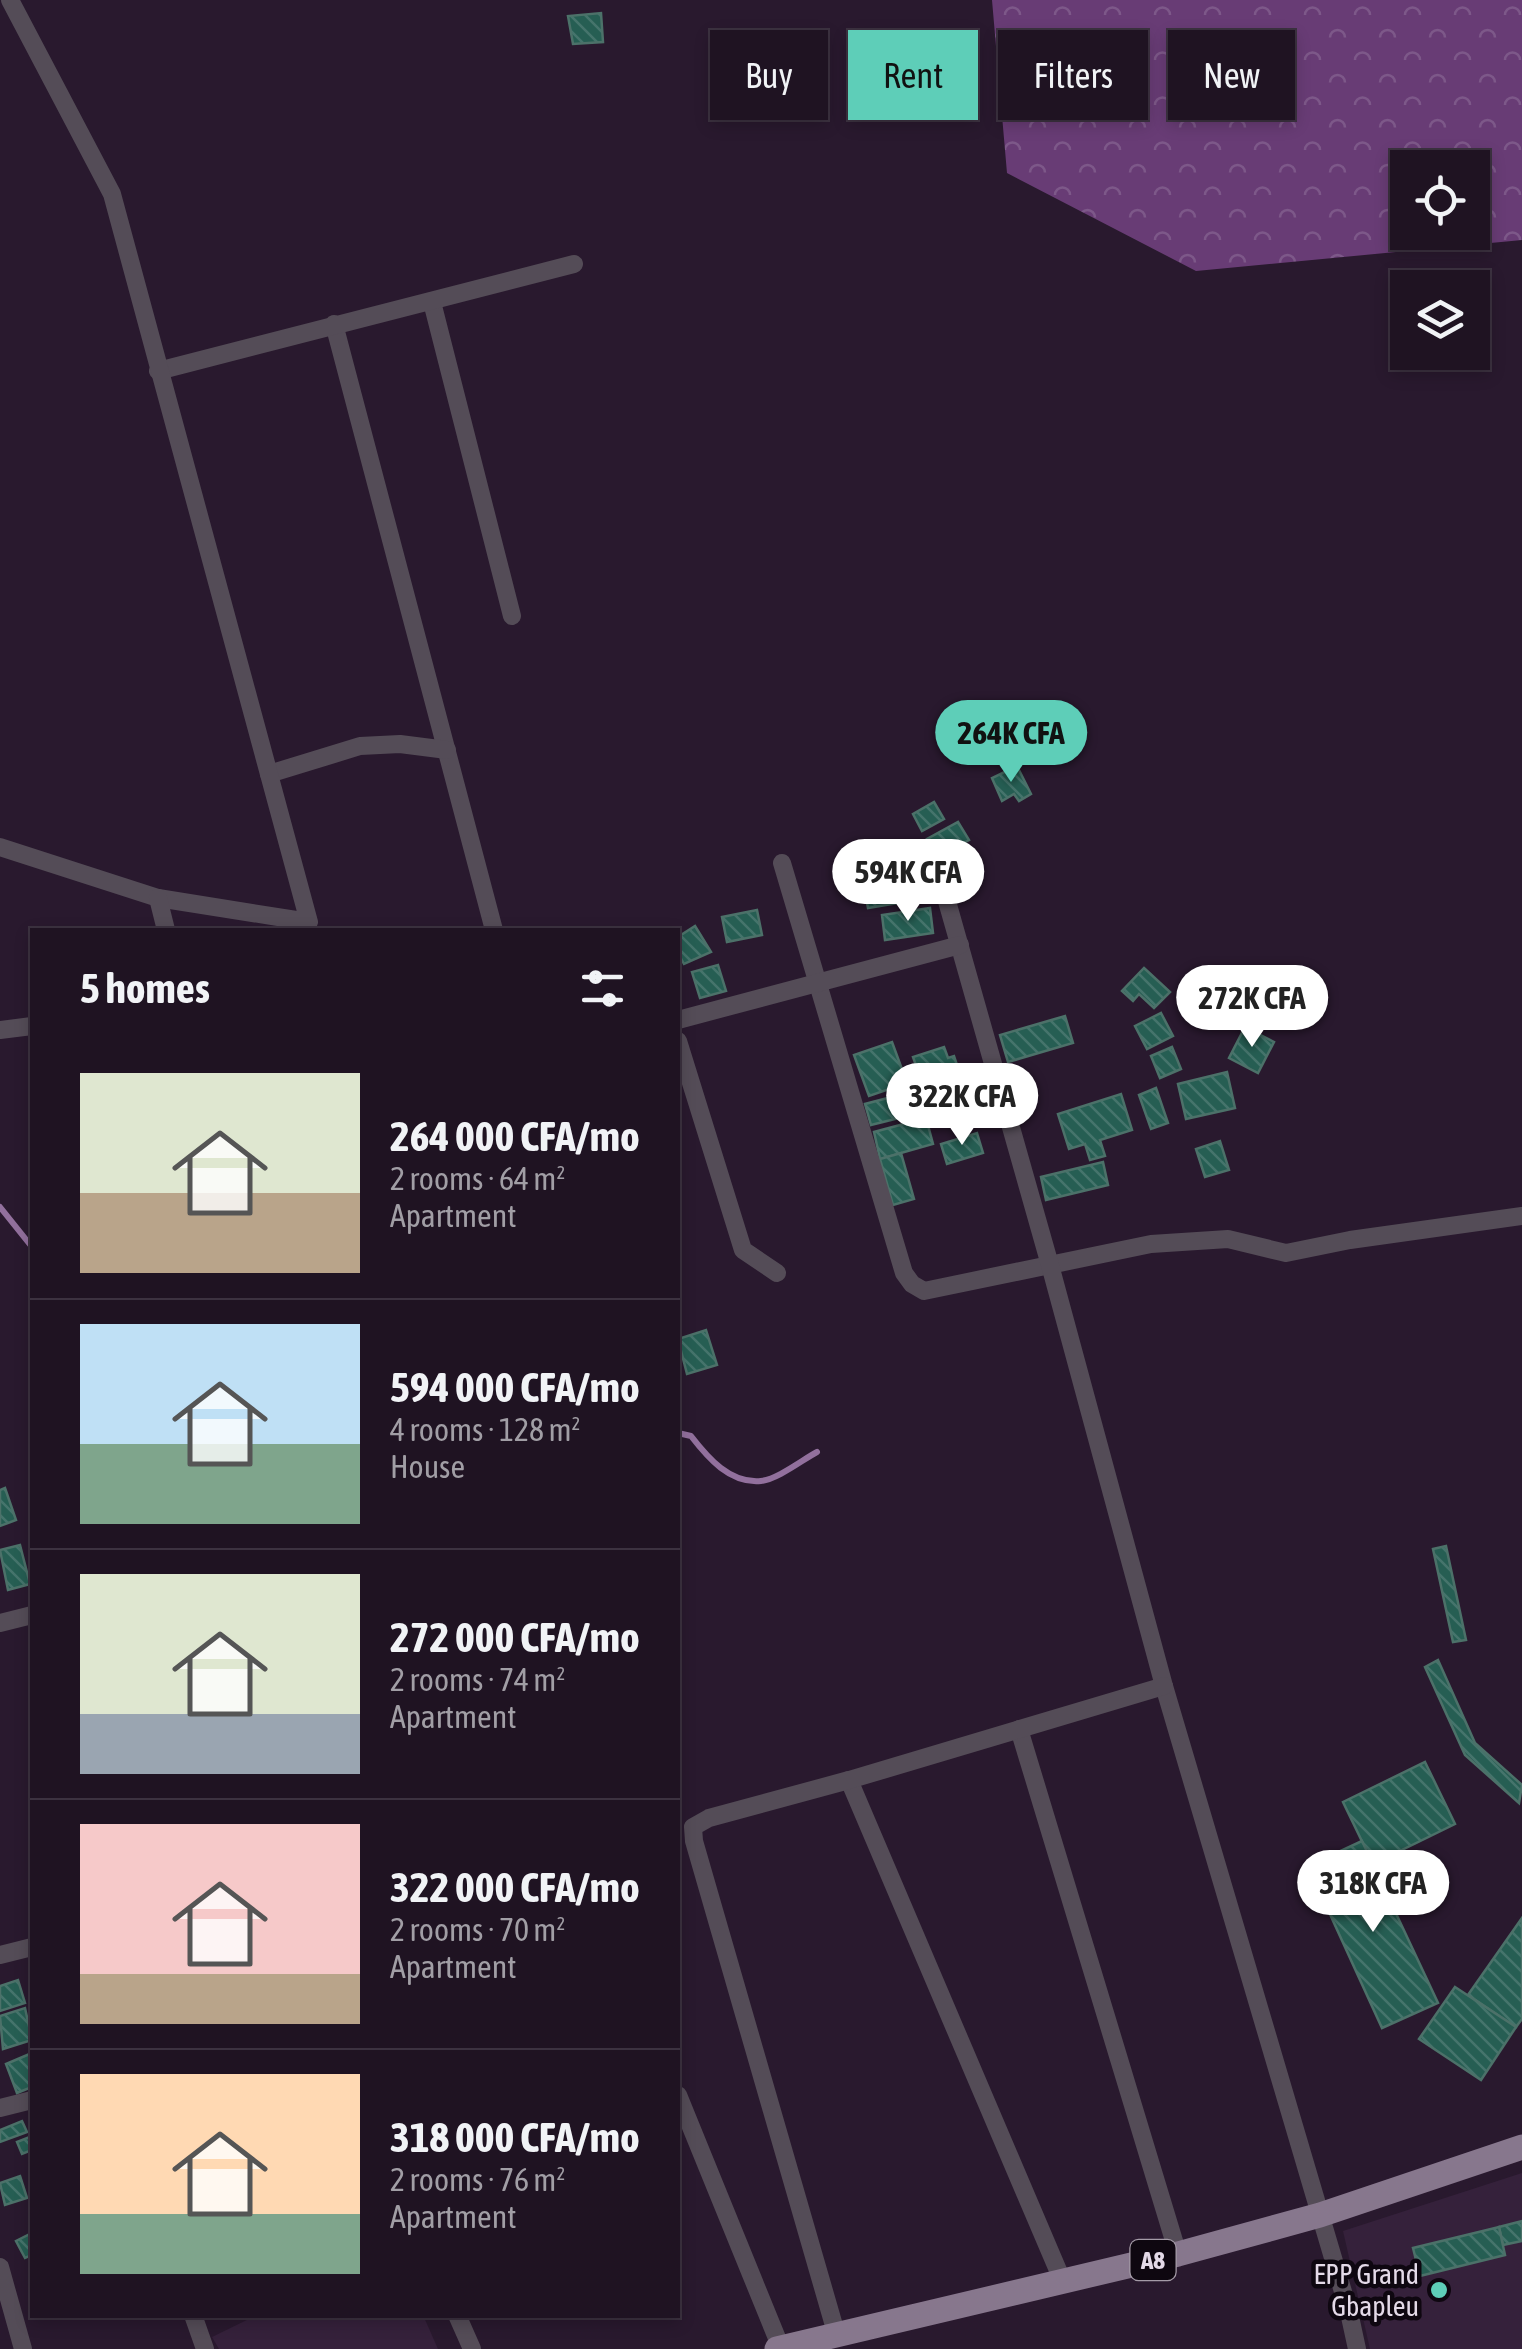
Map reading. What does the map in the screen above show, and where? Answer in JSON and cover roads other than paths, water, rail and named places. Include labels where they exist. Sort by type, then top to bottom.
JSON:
[{"type":"main road","name":"A8","points":[[779,2349],[1178,2254],[1320,2214],[1522,2148]]},
{"type":"street","points":[[0,847],[158,898],[310,926],[112,194],[10,0]]},
{"type":"street","points":[[158,371],[574,264]]},
{"type":"street","points":[[432,302],[512,616]]},
{"type":"street","points":[[334,324],[493,928]]},
{"type":"street","points":[[269,774],[360,746],[400,744],[446,750]]},
{"type":"street","points":[[782,863],[904,1273],[924,1292],[1151,1244],[1228,1239],[1286,1253],[1367,1237],[1522,1216]]},
{"type":"street","points":[[939,873],[1164,1686],[1357,2349]]},
{"type":"street","points":[[158,898],[166,928]]},
{"type":"street","points":[[680,1019],[960,946]]},
{"type":"street","points":[[0,1030],[30,1026]]},
{"type":"street","points":[[680,1047],[744,1250],[777,1273]]},
{"type":"street","points":[[0,1622],[30,1615]]},
{"type":"street","points":[[837,2336],[693,1827],[709,1818],[1164,1686]]},
{"type":"street","points":[[1019,1729],[1178,2254]]},
{"type":"street","points":[[849,1780],[1063,2282]]},
{"type":"street","points":[[0,1955],[30,1948]]},
{"type":"street","points":[[0,2108],[30,2100]]},
{"type":"street","points":[[680,2100],[779,2349]]},
{"type":"street","points":[[0,2267],[23,2349]]},
{"type":"street","points":[[194,2318],[205,2349]]},
{"type":"street","points":[[458,2318],[472,2349]]},
{"type":"waterway","points":[[0,1207],[30,1244]]},
{"type":"waterway","points":[[680,1433],[691,1436],[712,1461],[730,1474],[750,1481],[775,1477],[817,1452]]},
{"type":"place","name":"EPP Grand Gbapleu","points":[[1439,2290]]}]
